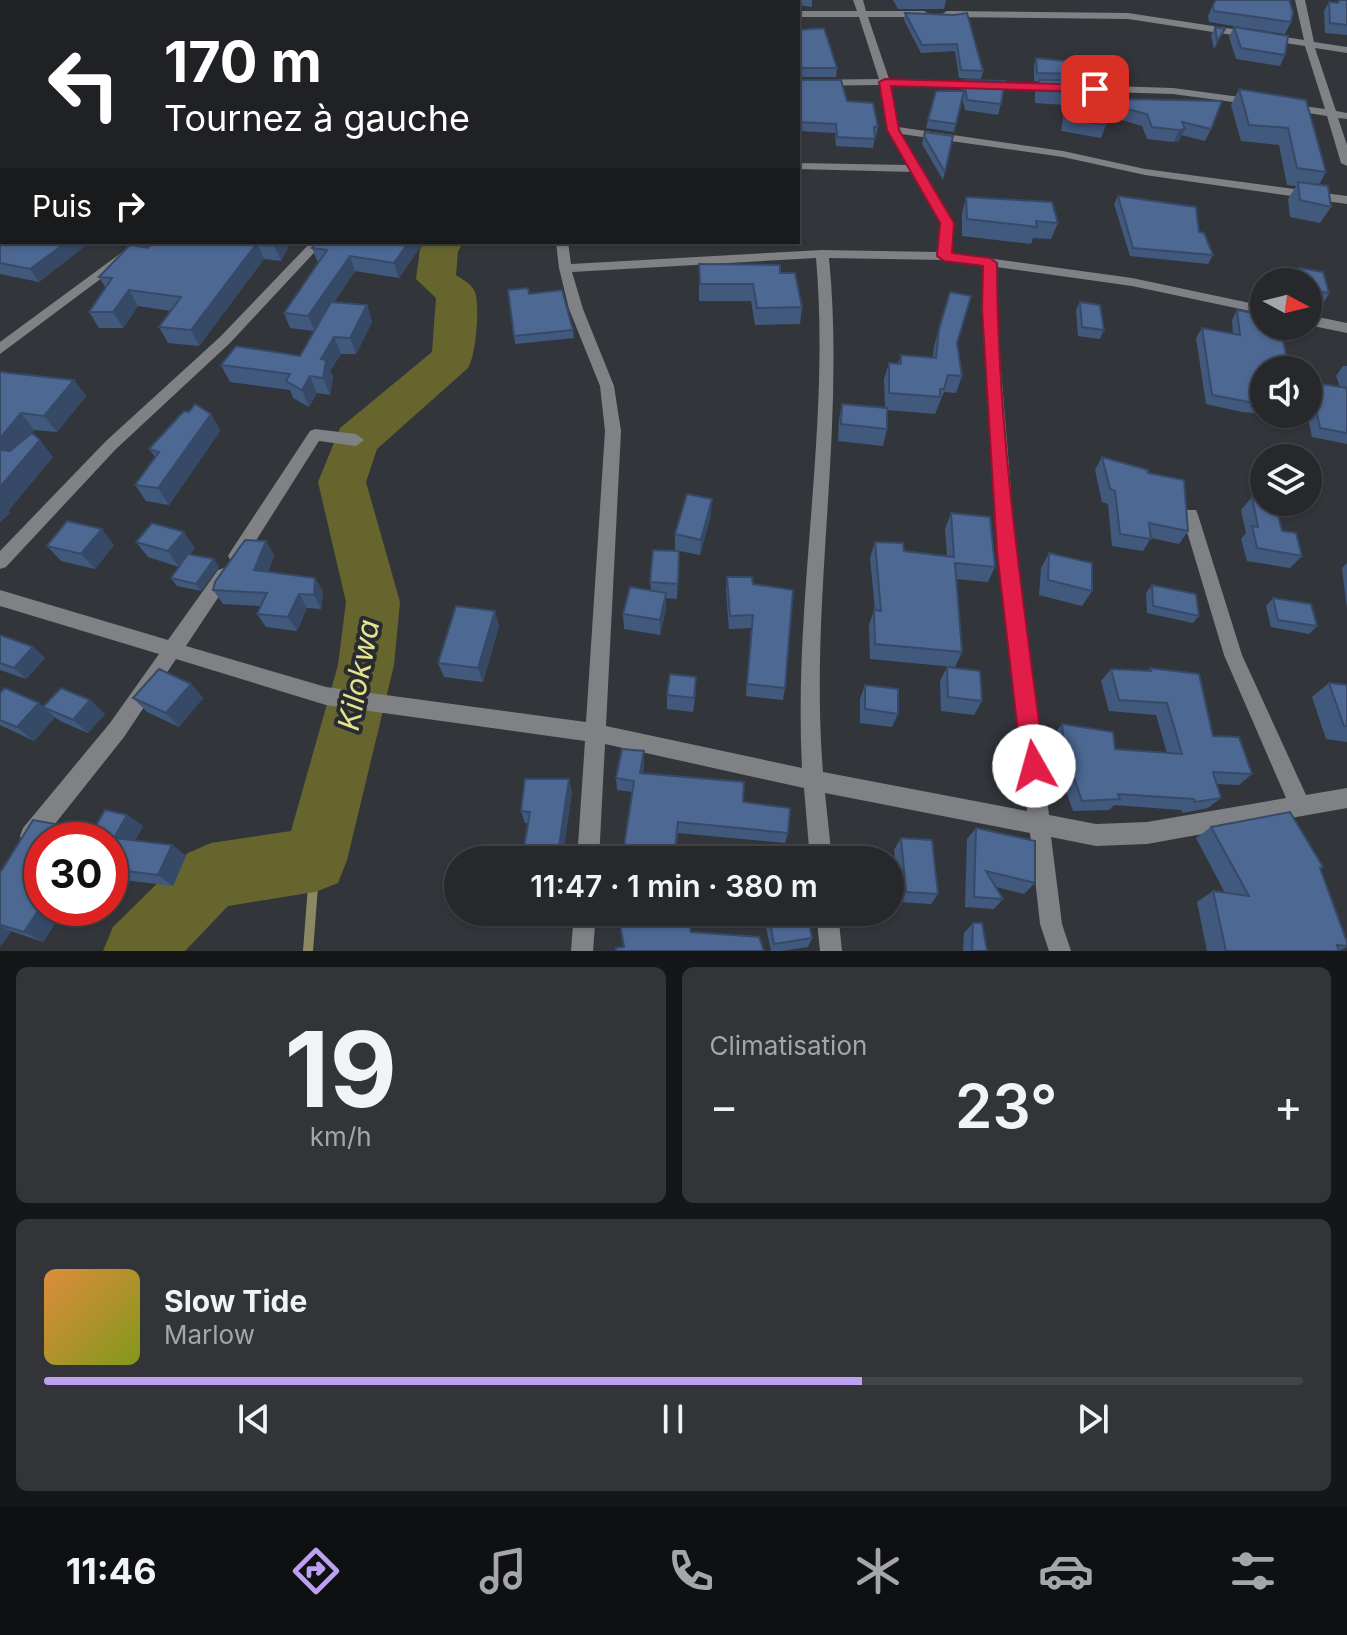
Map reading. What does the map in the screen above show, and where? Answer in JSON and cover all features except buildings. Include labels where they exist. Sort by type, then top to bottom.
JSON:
[{"type":"street","points":[[858,0],[885,82],[893,130],[940,206],[947,223],[944,256]]},
{"type":"street","points":[[1300,0],[1309,43],[1347,163]]},
{"type":"street","points":[[800,14],[1128,16],[1347,50]]},
{"type":"street","points":[[800,83],[885,82],[1173,91],[1266,104]]},
{"type":"street","points":[[1279,106],[1347,116]]},
{"type":"street","points":[[893,130],[1063,154],[1145,172],[1347,200]]},
{"type":"street","points":[[800,166],[915,169]]},
{"type":"street","points":[[0,349],[141,244]]},
{"type":"street","points":[[0,562],[111,445],[225,340],[316,244]]},
{"type":"street","points":[[562,244],[576,309],[607,386],[613,431],[589,846]]},
{"type":"street","points":[[819,846],[811,780],[811,610],[827,380],[828,304],[822,254]]},
{"type":"street","points":[[565,268],[822,254],[944,256],[1132,282],[1250,307]]},
{"type":"street","points":[[990,263],[989,308],[1007,552],[1051,924],[1060,951]]},
{"type":"street","points":[[1322,323],[1347,328]]},
{"type":"street","points":[[19,850],[117,730],[174,650],[315,435],[356,440]]},
{"type":"street","points":[[1190,515],[1233,655],[1300,806]]},
{"type":"street","points":[[0,598],[326,696],[597,733],[811,780],[1096,835],[1147,833],[1347,798]]},
{"type":"street","points":[[582,951],[584,926]]},
{"type":"street","points":[[828,926],[831,951]]},
{"type":"waterway","name":"Kilokwa","points":[[137,951],[211,876],[315,860],[366,665],[373,602],[342,482],[356,440],[453,358],[456,294],[436,279],[439,249],[443,244]]},
{"type":"waterway","points":[[308,951],[315,860]]},
{"type":"route","points":[[1034,766],[1007,552],[989,308],[990,263],[944,256],[947,223],[940,206],[893,130],[885,82],[1095,89]]}]
